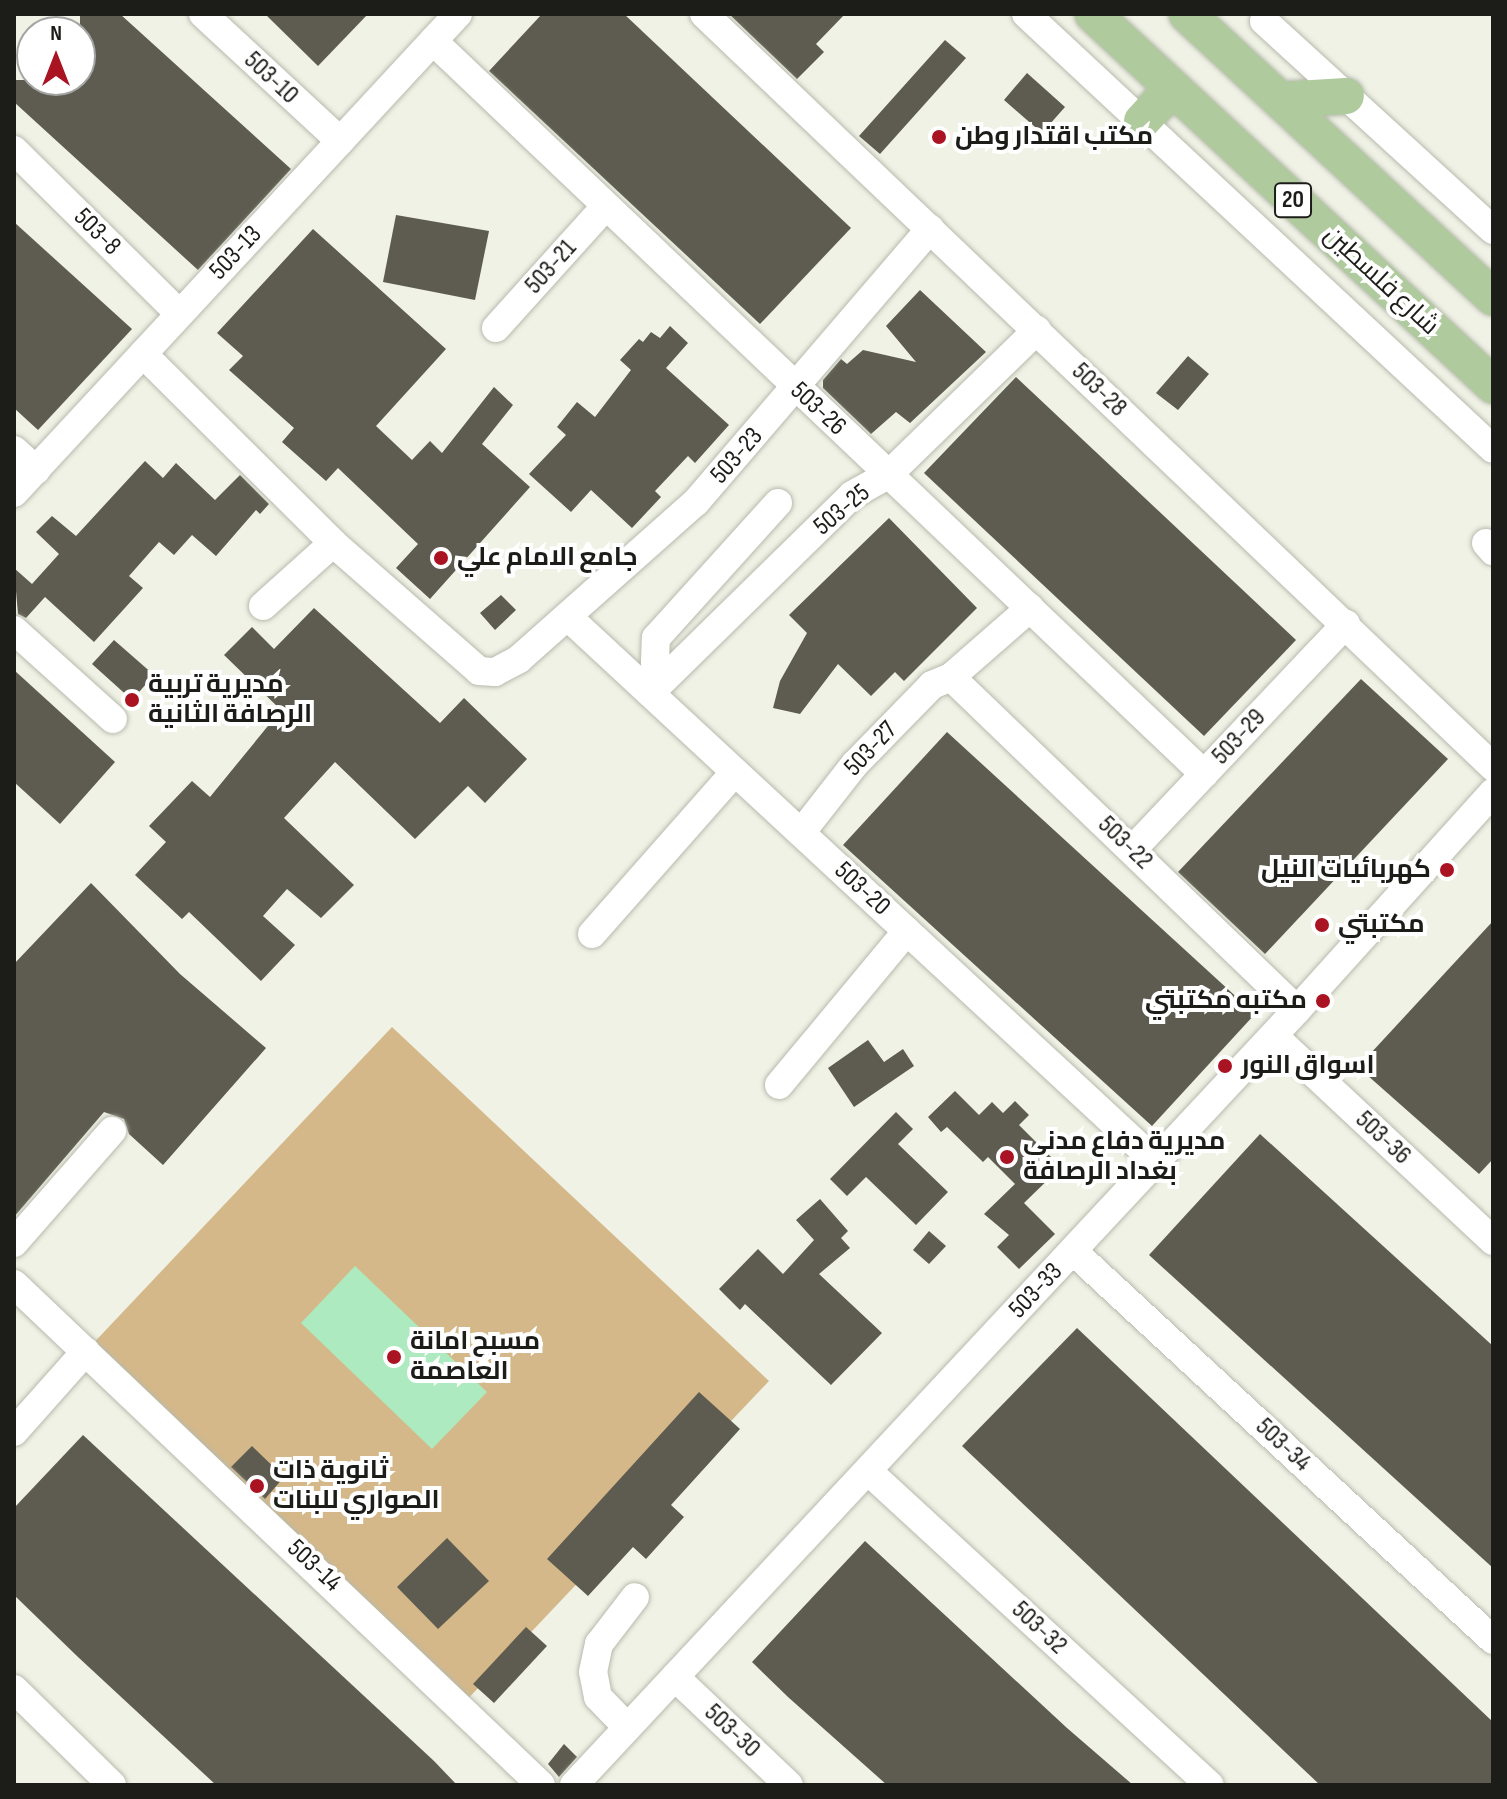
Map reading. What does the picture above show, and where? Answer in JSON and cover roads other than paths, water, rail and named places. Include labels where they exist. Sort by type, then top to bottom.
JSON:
[{"type":"main road","name":"شارع فلسطين","points":[[1093,14],[1493,385]]},
{"type":"main road","name":"20","points":[[1187,14],[1493,297]]},
{"type":"main road","points":[[1142,121],[1173,88]]},
{"type":"main road","points":[[1280,100],[1346,96]]},
{"type":"street","name":"503-10","points":[[203,14],[340,141]]},
{"type":"street","name":"503-13","points":[[14,493],[458,14]]},
{"type":"street","name":"503-28","points":[[704,14],[1493,767]]},
{"type":"street","points":[[1026,14],[1493,449]]},
{"type":"street","points":[[1264,21],[1493,230]]},
{"type":"street","name":"503-26","points":[[433,41],[1204,774]]},
{"type":"street","name":"503-8","points":[[14,150],[180,314]]},
{"type":"street","name":"503-21","points":[[496,328],[606,206]]},
{"type":"street","name":"503-23","points":[[333,543],[479,671],[495,672],[519,659],[696,502],[930,229]]},
{"type":"street","name":"503-25","points":[[658,684],[852,495],[888,475],[1037,330]]},
{"type":"street","points":[[143,354],[333,543],[263,606]]},
{"type":"street","points":[[14,450],[36,470]]},
{"type":"street","points":[[658,684],[656,638],[778,503]]},
{"type":"street","name":"503-27","points":[[801,833],[855,764],[932,685],[951,677],[1030,608]]},
{"type":"street","name":"503-20","points":[[568,617],[658,684],[735,772],[1156,1162]]},
{"type":"street","name":"503-29","points":[[1133,849],[1346,624]]},
{"type":"street","points":[[14,630],[113,719]]},
{"type":"street","name":"503-22","points":[[951,677],[1297,1010]]},
{"type":"street","points":[[592,934],[735,772]]},
{"type":"street","name":"503-33","points":[[574,1785],[1274,1036],[1493,792]]},
{"type":"street","points":[[779,1085],[907,931]]},
{"type":"street","name":"503-36","points":[[1274,1036],[1493,1241]]},
{"type":"street","points":[[14,1243],[112,1131]]},
{"type":"street","name":"503-34","points":[[1073,1251],[1493,1640]]},
{"type":"street","name":"503-14","points":[[14,1284],[541,1785]]},
{"type":"street","points":[[14,1432],[86,1351]]},
{"type":"street","name":"503-32","points":[[868,1471],[1210,1785]]},
{"type":"street","points":[[626,1726],[598,1697],[593,1672],[599,1644],[635,1597]]},
{"type":"street","name":"503-30","points":[[675,1677],[789,1785]]},
{"type":"street","points":[[14,1689],[112,1785]]},
{"type":"place","name":"مكتب اقتدار وطن","points":[[939,137]]},
{"type":"place","name":"جامع الامام علي","points":[[441,558]]},
{"type":"place","name":"مديرية تربية الرصافة الثانية","points":[[132,700]]},
{"type":"place","name":"كهربائيات النيل","points":[[1447,870]]},
{"type":"place","name":"مكتبتي","points":[[1322,925]]},
{"type":"place","name":"مكتبه مكتبتي","points":[[1323,1001]]},
{"type":"place","name":"اسواق النور","points":[[1225,1066]]},
{"type":"place","name":"مديرية دفاع مدني بغداد الرصافة","points":[[1007,1157]]},
{"type":"place","name":"مسبح امانة العاصمة","points":[[394,1357]]},
{"type":"place","name":"ثانوية ذات الصواري للبنات","points":[[257,1486]]}]
